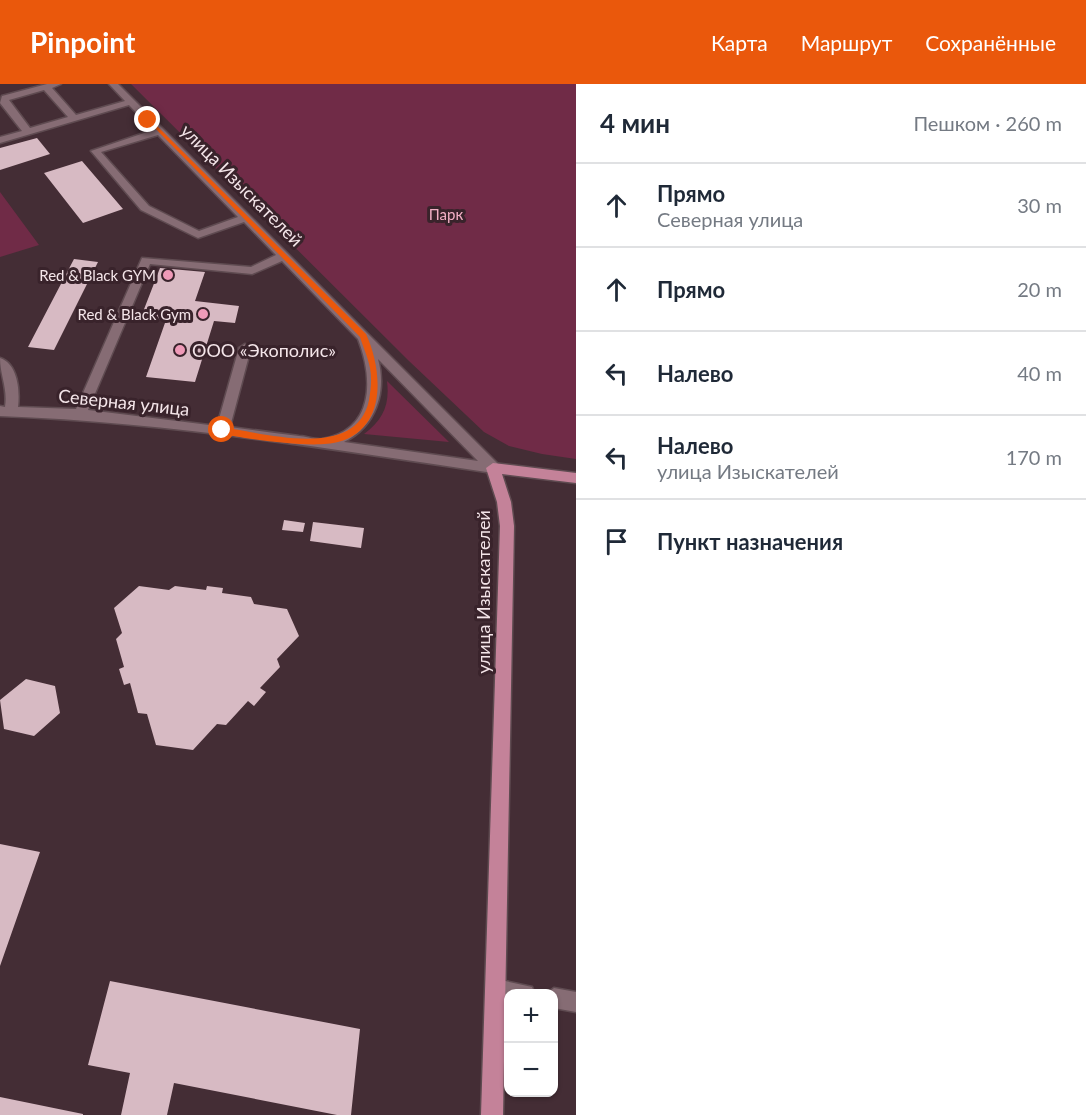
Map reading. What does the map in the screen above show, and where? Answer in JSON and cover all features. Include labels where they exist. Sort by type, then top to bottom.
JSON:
[{"type":"main road","points":[[493,468],[576,478]]},
{"type":"main road","name":"улица Изыскателей","points":[[492,1115],[507,526],[504,502],[493,468]]},
{"type":"street","points":[[28,132],[4,102],[5,98],[27,87],[46,87],[57,84]]},
{"type":"street","name":"улица Изыскателей","points":[[113,84],[493,468]]},
{"type":"street","points":[[46,87],[74,118]]},
{"type":"street","points":[[0,140],[131,102]]},
{"type":"street","points":[[159,131],[96,151],[97,154],[145,208],[198,235],[245,218]]},
{"type":"street","points":[[80,414],[147,260],[252,271],[284,256]]},
{"type":"street","points":[[312,442],[336,440],[351,433],[364,422],[375,388],[374,368],[364,336]]},
{"type":"street","points":[[222,430],[245,348]]},
{"type":"street","points":[[0,362],[7,370],[15,393],[6,411]]},
{"type":"street","name":"Северная улица","points":[[6,411],[80,414],[222,430],[493,468]]},
{"type":"street","points":[[496,989],[504,990]]},
{"type":"street","points":[[558,999],[576,1002]]},
{"type":"green space","name":"Парк","points":[[131,84],[576,84],[576,459],[509,446],[484,432],[409,361]]},
{"type":"green space","points":[[0,192],[39,245],[0,257]]},
{"type":"green space","points":[[387,381],[449,442],[364,434],[376,423],[384,411],[388,390]]},
{"type":"building","points":[[37,138],[50,154],[0,170],[0,148]]},
{"type":"building","points":[[82,161],[123,209],[83,223],[44,173]]},
{"type":"building","points":[[74,259],[98,262],[54,350],[28,347]]},
{"type":"building","name":"ООО «Экополис»","points":[[160,268],[205,272],[195,301],[239,306],[235,323],[214,321],[195,382],[146,377],[166,320],[141,317]]},
{"type":"building","points":[[284,520],[305,523],[303,532],[282,530]]},
{"type":"building","points":[[313,522],[364,528],[361,548],[310,541]]},
{"type":"building","points":[[139,586],[169,590],[175,586],[206,590],[207,586],[223,588],[222,593],[251,597],[254,604],[287,609],[299,636],[277,659],[280,667],[260,688],[266,692],[254,706],[248,701],[226,725],[217,724],[193,750],[156,745],[147,714],[138,713],[130,683],[124,685],[119,669],[124,667],[116,639],[122,633],[114,608]]},
{"type":"building","points":[[26,679],[55,686],[60,713],[34,736],[4,729],[0,700]]},
{"type":"building","points":[[0,844],[40,852],[0,966]]},
{"type":"building","points":[[110,981],[360,1029],[351,1115],[337,1115],[174,1083],[167,1115],[121,1115],[130,1073],[88,1065]]},
{"type":"building","points":[[0,1097],[83,1114],[83,1115],[0,1115]]},
{"type":"place","name":"Red & Black GYM","points":[[168,275]]},
{"type":"place","name":"Red & Black Gym","points":[[203,314]]},
{"type":"place","name":"ООО «Экополис»","points":[[180,350]]},
{"type":"route","points":[[148,120],[364,336],[374,368],[375,388],[364,422],[351,433],[336,440],[312,442],[222,430]]}]
